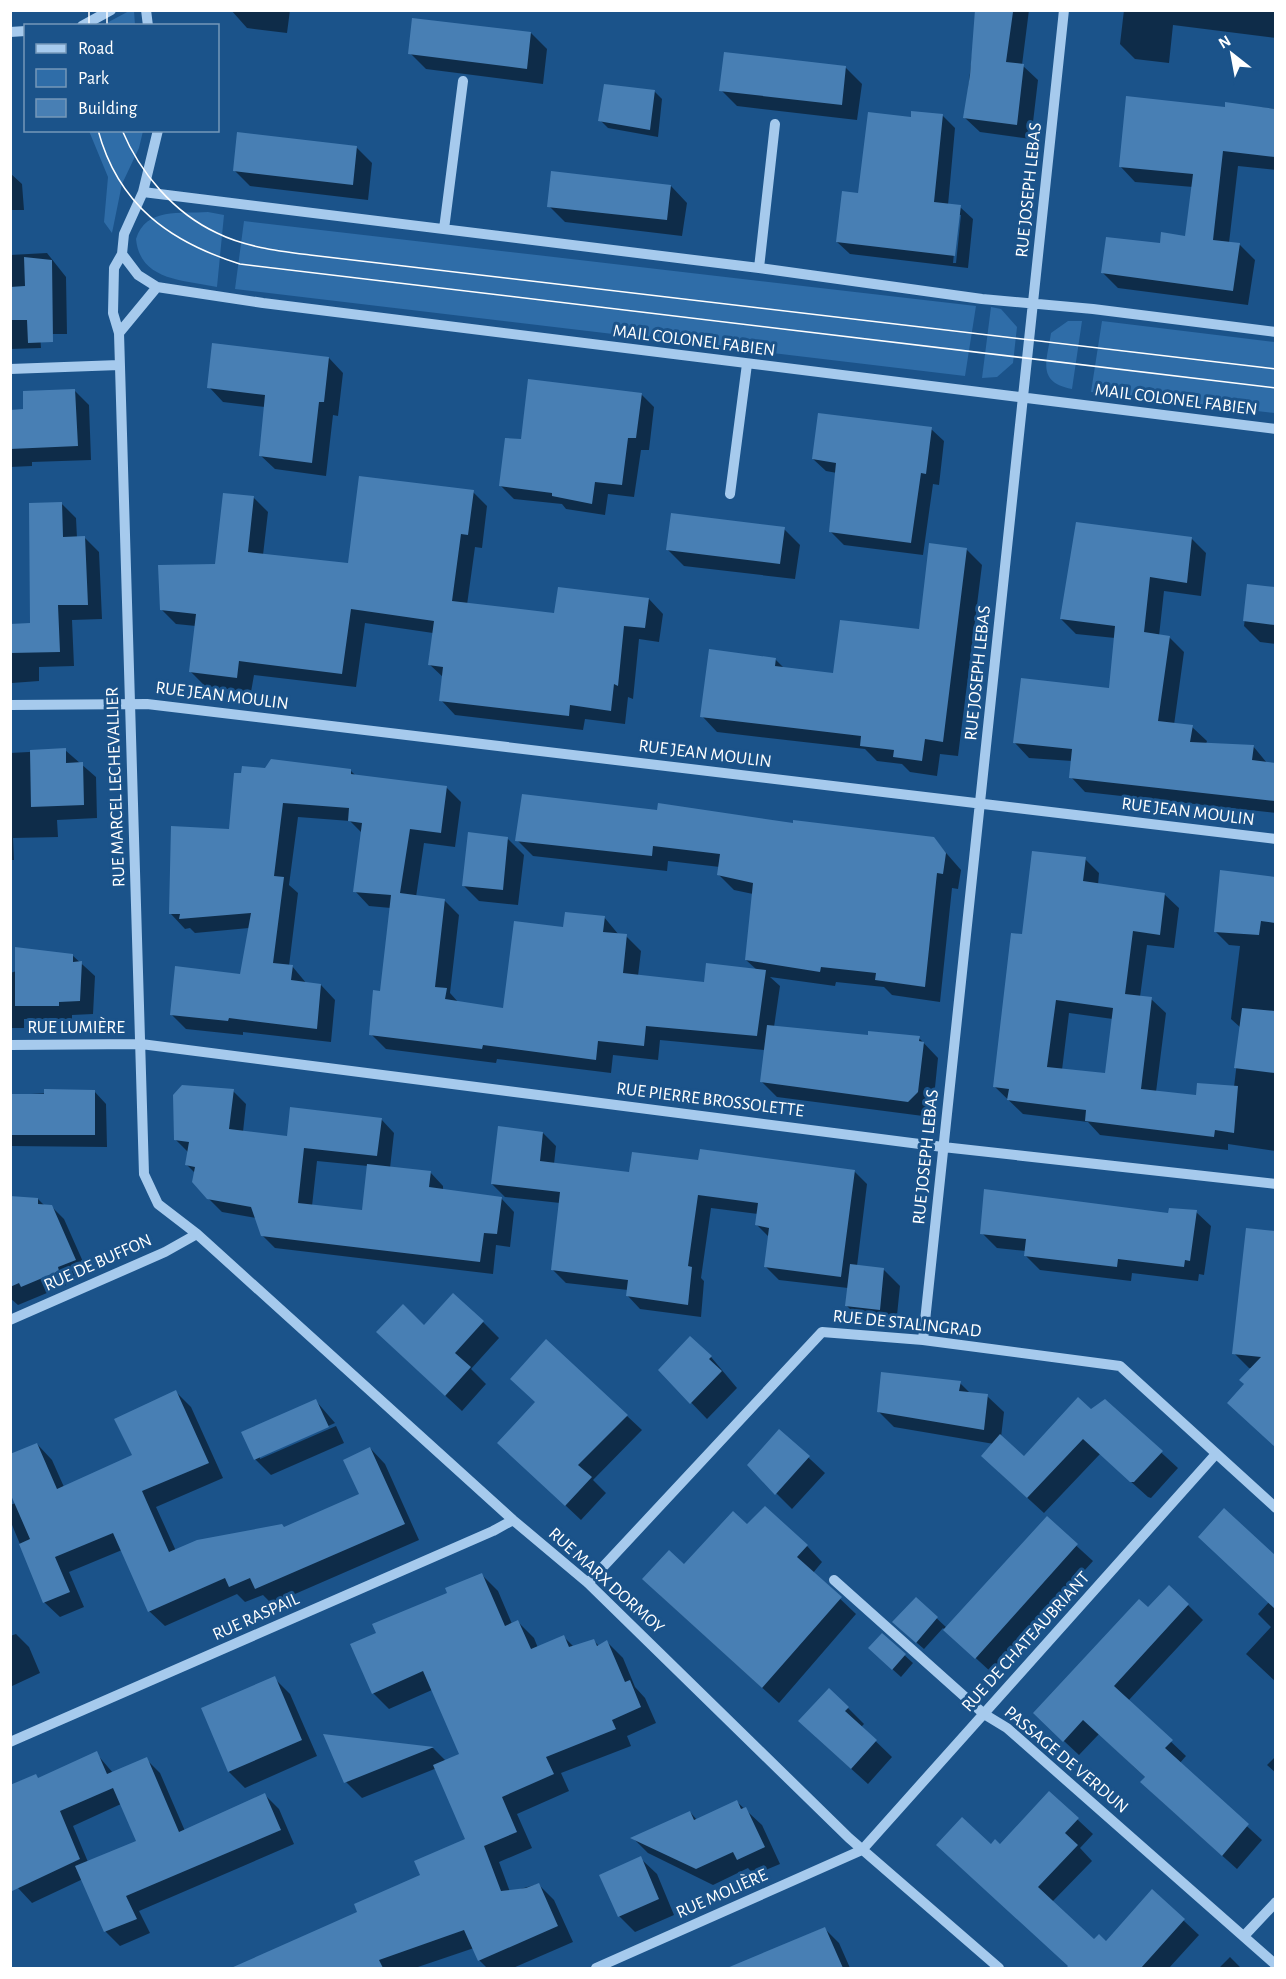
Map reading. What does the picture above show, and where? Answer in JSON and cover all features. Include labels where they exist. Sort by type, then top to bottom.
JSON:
[{"type":"street","points":[[86,24],[111,10]]},
{"type":"street","name":"RUE JOSEPH LEBAS","points":[[923,1340],[982,804],[1064,10]]},
{"type":"street","points":[[444,229],[463,81]]},
{"type":"street","points":[[759,268],[775,124]]},
{"type":"street","name":"RUE MARCEL LECHEVALLIER","points":[[158,132],[143,192],[124,234],[122,254],[114,268],[113,313],[119,333],[118,365],[144,1174],[158,1204],[184,1224]]},
{"type":"street","points":[[143,192],[759,268],[982,299],[1275,332]]},
{"type":"street","name":"MAIL COLONEL FABIEN","points":[[122,254],[138,275],[157,286],[263,303],[1275,429]]},
{"type":"street","points":[[119,333],[157,286]]},
{"type":"street","points":[[730,494],[747,364]]},
{"type":"street","points":[[10,369],[118,365]]},
{"type":"street","name":"RUE JEAN MOULIN","points":[[10,705],[130,702],[1275,839]]},
{"type":"street","name":"RUE LUMIÈRE","points":[[10,1046],[141,1044]]},
{"type":"street","name":"RUE PIERRE BROSSOLETTE","points":[[141,1044],[944,1147],[1275,1184]]},
{"type":"street","name":"RUE MARX DORMOY","points":[[184,1224],[513,1520],[588,1583],[862,1850],[999,1968]]},
{"type":"street","name":"RUE DE BUFFON","points":[[10,1320],[150,1259],[197,1234]]},
{"type":"street","name":"RUE DE STALINGRAD","points":[[588,1583],[822,1332],[923,1340],[1120,1366],[1275,1508]]},
{"type":"street","name":"RUE DE CHATEAUBRIANT","points":[[862,1850],[1215,1455]]},
{"type":"street","name":"RUE RASPAIL","points":[[10,1742],[494,1531],[513,1520]]},
{"type":"street","name":"PASSAGE DE VERDUN","points":[[834,1580],[984,1714],[1007,1728],[1275,1965]]},
{"type":"street","name":"RUE MOLIÈRE","points":[[596,1968],[862,1850]]},
{"type":"street","points":[[1244,1936],[1275,1902]]},
{"type":"green space","points":[[129,11],[134,11],[135,24],[105,24]]},
{"type":"green space","points":[[89,132],[143,132],[139,148],[122,184],[112,233],[104,222],[108,177]]},
{"type":"green space","points":[[208,212],[224,215],[217,287],[166,276],[155,271],[146,263],[139,253],[136,239],[148,222],[165,214]]},
{"type":"green space","points":[[244,221],[976,306],[965,376],[235,289]]},
{"type":"green space","points":[[991,307],[1001,309],[1017,327],[1013,363],[997,377],[982,378]]},
{"type":"green space","points":[[1068,321],[1082,321],[1072,389],[1053,381],[1046,369],[1051,333]]},
{"type":"green space","points":[[1102,321],[1275,342],[1275,413],[1091,392]]},
{"type":"building","points":[[975,10],[1013,12],[1006,62],[1024,64],[1017,125],[963,118],[970,75]]},
{"type":"building","points":[[412,18],[531,32],[527,69],[408,54]]},
{"type":"building","points":[[724,52],[846,66],[842,105],[719,91]]},
{"type":"building","points":[[604,84],[655,90],[650,130],[598,121]]},
{"type":"building","points":[[1126,96],[1225,107],[1225,102],[1275,109],[1275,157],[1223,151],[1213,240],[1240,243],[1233,291],[1101,273],[1106,237],[1160,243],[1161,232],[1185,236],[1193,174],[1119,167]]},
{"type":"building","points":[[911,111],[943,114],[934,202],[961,205],[955,256],[836,242],[842,191],[858,193],[868,112],[911,117]]},
{"type":"building","points":[[237,132],[357,146],[353,185],[233,171]]},
{"type":"building","points":[[551,171],[671,185],[667,220],[547,207]]},
{"type":"building","points":[[24,257],[52,260],[53,342],[28,343],[27,320],[10,320],[10,287],[25,286]]},
{"type":"building","points":[[212,343],[329,357],[324,402],[319,402],[312,463],[259,456],[265,395],[207,388]]},
{"type":"building","points":[[528,379],[642,393],[636,438],[628,438],[622,485],[595,482],[592,504],[552,496],[552,493],[499,486],[505,438],[521,439]]},
{"type":"building","points":[[75,389],[78,446],[10,449],[10,410],[23,409],[23,391]]},
{"type":"building","points":[[818,413],[932,427],[926,474],[921,473],[911,543],[829,532],[836,463],[812,459]]},
{"type":"building","points":[[359,476],[474,490],[468,535],[461,534],[452,601],[554,613],[558,587],[649,598],[645,628],[624,626],[618,686],[614,684],[611,711],[570,705],[569,716],[439,701],[443,667],[428,665],[434,621],[351,609],[342,674],[239,661],[237,678],[189,672],[196,614],[160,610],[158,565],[215,564],[223,493],[254,496],[248,552],[348,563]]},
{"type":"building","points":[[62,502],[63,537],[85,536],[88,605],[58,605],[60,652],[10,653],[10,624],[30,623],[29,503]]},
{"type":"building","points":[[671,513],[785,527],[780,564],[666,550]]},
{"type":"building","points":[[1076,522],[1192,537],[1187,583],[1150,577],[1144,632],[1170,636],[1158,721],[1193,725],[1190,742],[1254,745],[1252,760],[1275,763],[1275,801],[1069,778],[1072,749],[1013,743],[1021,678],[1109,688],[1115,626],[1060,619]]},
{"type":"building","points":[[929,543],[967,548],[943,742],[925,739],[922,761],[893,757],[894,750],[860,746],[861,736],[700,717],[709,649],[776,658],[775,666],[833,673],[840,620],[919,629]]},
{"type":"building","points":[[1247,584],[1275,587],[1275,625],[1243,621]]},
{"type":"building","points":[[66,748],[66,763],[83,762],[84,805],[31,807],[30,750]]},
{"type":"building","points":[[271,759],[351,769],[351,774],[447,786],[441,833],[410,829],[400,893],[445,899],[435,987],[447,988],[445,999],[503,1008],[514,921],[563,927],[565,912],[605,916],[603,932],[627,934],[623,973],[704,982],[706,963],[766,970],[757,1036],[646,1026],[644,1046],[598,1041],[596,1060],[483,1045],[482,1049],[369,1035],[373,990],[380,991],[391,895],[353,892],[362,823],[348,821],[349,808],[283,803],[274,876],[284,877],[273,963],[293,965],[291,980],[321,984],[317,1029],[229,1018],[228,1021],[170,1015],[175,966],[240,974],[251,913],[179,919],[180,914],[169,914],[171,826],[229,829],[234,773],[241,773],[242,766],[265,768]]},
{"type":"building","points":[[522,794],[657,810],[658,803],[793,823],[793,820],[934,837],[946,853],[943,874],[937,873],[925,987],[875,980],[876,973],[821,967],[820,972],[745,960],[753,883],[717,875],[720,854],[653,846],[652,856],[515,841]]},
{"type":"building","points":[[468,832],[508,837],[503,890],[462,886]]},
{"type":"building","points":[[1032,851],[1086,857],[1083,881],[1165,893],[1160,935],[1133,931],[1125,994],[1152,997],[1141,1089],[1196,1095],[1197,1083],[1238,1086],[1234,1133],[1215,1130],[1214,1137],[1085,1121],[1086,1110],[1007,1100],[1009,1089],[993,1087],[1011,933],[1022,934]],"holes":[[[1056,1000],[1113,1008],[1105,1073],[1047,1067]]]},
{"type":"building","points":[[1220,870],[1275,877],[1275,923],[1261,921],[1259,935],[1214,932]]},
{"type":"building","points":[[15,947],[73,954],[73,962],[82,961],[80,1001],[59,1002],[59,1006],[15,1006]]},
{"type":"building","points":[[1242,1008],[1275,1011],[1275,1073],[1234,1068]]},
{"type":"building","points":[[767,1025],[868,1035],[868,1031],[920,1036],[919,1041],[924,1042],[918,1092],[908,1102],[760,1082]]},
{"type":"building","points":[[182,1085],[234,1089],[229,1129],[287,1136],[290,1107],[382,1118],[377,1156],[304,1148],[298,1203],[362,1210],[367,1164],[431,1171],[429,1187],[502,1197],[497,1234],[484,1233],[480,1262],[261,1236],[251,1207],[207,1199],[192,1182],[195,1167],[185,1165],[189,1142],[174,1140],[173,1095]]},
{"type":"building","points":[[44,1089],[95,1090],[95,1135],[10,1135],[10,1094],[44,1094]]},
{"type":"building","points":[[498,1126],[543,1132],[540,1161],[629,1172],[632,1152],[698,1160],[700,1149],[855,1170],[841,1277],[764,1267],[769,1228],[755,1225],[758,1203],[698,1195],[688,1266],[692,1267],[688,1305],[626,1296],[628,1280],[551,1270],[560,1192],[491,1184]]},
{"type":"building","points":[[984,1189],[1168,1213],[1169,1208],[1197,1210],[1190,1261],[1185,1260],[1184,1267],[1118,1259],[1117,1267],[1024,1256],[1026,1239],[980,1234]]},
{"type":"building","points":[[10,1196],[38,1198],[38,1204],[52,1205],[76,1260],[58,1267],[59,1271],[21,1287],[19,1283],[10,1287]]},
{"type":"building","points":[[1246,1228],[1275,1231],[1275,1447],[1227,1403],[1244,1384],[1239,1380],[1261,1357],[1232,1354]]},
{"type":"building","points":[[850,1264],[884,1268],[880,1310],[845,1306]]},
{"type":"building","points":[[453,1293],[484,1321],[455,1353],[471,1367],[445,1396],[376,1332],[403,1304],[424,1325]]},
{"type":"building","points":[[690,1336],[712,1356],[709,1359],[722,1371],[690,1404],[658,1370]]},
{"type":"building","points":[[546,1339],[628,1415],[578,1465],[592,1477],[565,1506],[497,1443],[535,1402],[510,1379]]},
{"type":"building","points":[[881,1372],[961,1381],[959,1391],[988,1394],[984,1430],[877,1412]]},
{"type":"building","points":[[176,1390],[209,1463],[142,1491],[169,1552],[197,1540],[282,1524],[284,1527],[359,1494],[343,1460],[370,1447],[405,1524],[255,1589],[250,1578],[229,1587],[225,1578],[148,1612],[113,1533],[55,1557],[70,1592],[43,1603],[19,1544],[30,1539],[10,1493],[10,1454],[37,1443],[57,1489],[132,1455],[114,1419]]},
{"type":"building","points":[[1078,1397],[1091,1409],[1105,1399],[1163,1451],[1134,1482],[1130,1482],[1083,1439],[1027,1498],[981,1456],[1000,1434],[1024,1456]]},
{"type":"building","points":[[316,1399],[329,1427],[254,1460],[241,1432]]},
{"type":"building","points":[[779,1429],[810,1456],[775,1495],[747,1465]]},
{"type":"building","points":[[765,1506],[808,1545],[797,1557],[842,1597],[762,1688],[642,1579],[669,1550],[684,1564],[733,1511],[747,1524]]},
{"type":"building","points":[[1224,1508],[1275,1555],[1275,1609],[1198,1537]]},
{"type":"building","points":[[1047,1516],[1078,1544],[975,1659],[943,1630]]},
{"type":"building","points":[[482,1573],[505,1626],[518,1620],[531,1649],[564,1635],[569,1647],[594,1639],[597,1646],[607,1640],[625,1682],[630,1680],[641,1707],[612,1720],[616,1729],[546,1757],[554,1774],[502,1797],[517,1832],[484,1846],[501,1891],[526,1888],[539,1883],[558,1926],[478,1961],[464,1930],[379,1960],[383,1968],[231,1968],[357,1912],[354,1904],[420,1875],[414,1861],[465,1839],[433,1765],[459,1754],[423,1671],[372,1694],[350,1644],[376,1633],[372,1624],[447,1593],[445,1588]]},
{"type":"building","points":[[1169,1585],[1189,1604],[1114,1686],[1173,1740],[1165,1748],[1249,1824],[1222,1856],[1140,1782],[1145,1777],[1083,1720],[1063,1742],[1033,1713],[1139,1599],[1148,1607]]},
{"type":"building","points":[[916,1597],[938,1617],[916,1643],[892,1622]]},
{"type":"building","points":[[882,1633],[906,1654],[892,1670],[868,1648]]},
{"type":"building","points":[[275,1676],[302,1740],[228,1772],[201,1708]]},
{"type":"building","points":[[829,1688],[849,1707],[845,1711],[877,1740],[851,1769],[798,1721]]},
{"type":"building","points":[[323,1734],[434,1747],[344,1783]]},
{"type":"building","points":[[97,1751],[107,1774],[147,1757],[179,1832],[265,1793],[281,1830],[126,1896],[137,1919],[104,1932],[75,1866],[136,1841],[113,1788],[60,1811],[80,1859],[10,1892],[10,1785],[36,1774],[38,1778]]},
{"type":"building","points":[[1049,1791],[1079,1818],[1065,1833],[1078,1845],[1038,1887],[1094,1939],[1099,1934],[1106,1941],[1152,1889],[1185,1919],[1141,1968],[1066,1968],[1068,1966],[936,1845],[962,1817],[991,1844],[995,1839],[1000,1844]]},
{"type":"building","points":[[737,1800],[741,1809],[746,1807],[765,1847],[737,1860],[733,1852],[696,1869],[630,1838],[690,1811],[694,1820]]},
{"type":"building","points":[[641,1856],[659,1899],[618,1917],[599,1875]]},
{"type":"building","points":[[825,1927],[843,1968],[727,1968]]},
{"type":"tram line","points":[[89,10],[89,24]]},
{"type":"tram line","points":[[107,10],[107,24]]},
{"type":"tram line","points":[[99,132],[107,156],[119,179],[133,200],[150,217],[191,244],[240,264],[1276,388]]},
{"type":"tram line","points":[[123,132],[129,146],[149,176],[160,190],[187,215],[201,225],[228,238],[262,248],[1276,369]]}]
